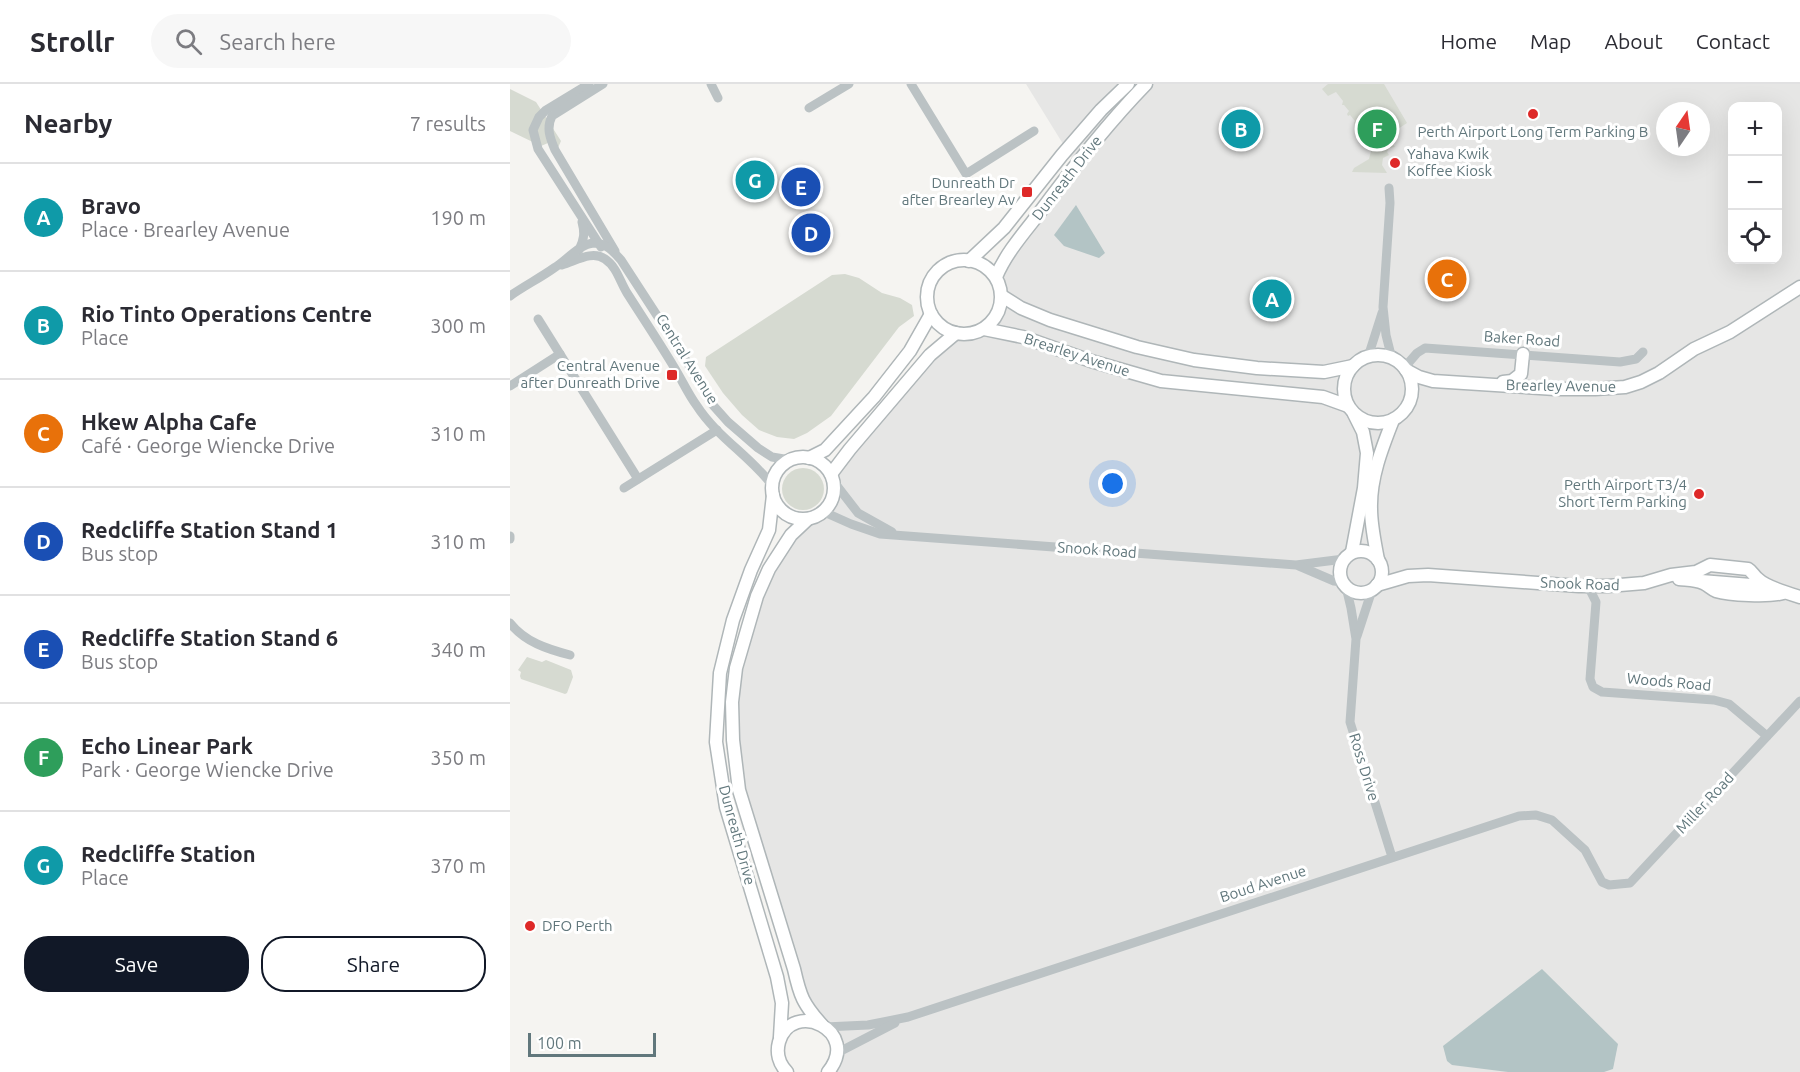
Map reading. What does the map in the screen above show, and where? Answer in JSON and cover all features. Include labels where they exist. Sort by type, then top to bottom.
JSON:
[{"type":"main road","name":"Dunreath Drive","points":[[969,261],[1004,228],[1070,146],[1101,110],[1128,84]]},
{"type":"main road","name":"Dunreath Drive","points":[[996,277],[1000,267],[1025,232],[1096,138],[1146,84]]},
{"type":"main road","points":[[960,261],[969,261],[979,263],[996,277],[1002,296],[1000,309],[994,320],[984,329],[975,333],[956,333],[937,323],[931,314],[927,299],[931,280],[943,267],[960,261]]},
{"type":"main road","name":"Brearley Avenue","points":[[1405,369],[1424,379],[1472,384],[1595,390],[1625,387],[1659,373],[1694,349],[1730,332],[1800,287]]},
{"type":"main road","name":"Brearley Avenue","points":[[1002,296],[1050,320],[1137,347],[1194,360],[1257,368],[1324,372],[1353,366]]},
{"type":"main road","points":[[809,458],[825,450],[874,397],[910,351],[931,314]]},
{"type":"main road","name":"Brearley Avenue","points":[[984,329],[1023,337],[1091,361],[1161,381],[1323,397],[1351,409]]},
{"type":"main road","points":[[832,478],[850,449],[930,354],[956,333]]},
{"type":"main road","points":[[1472,384],[1515,380],[1523,368],[1523,354]]},
{"type":"main road","points":[[1351,409],[1362,420],[1372,423],[1393,420],[1403,412],[1410,400],[1412,385],[1405,369],[1392,359],[1376,355],[1368,357],[1353,366],[1344,385],[1344,396],[1363,432],[1367,453],[1364,488],[1348,555],[1339,570],[1344,584],[1358,593],[1374,588],[1382,576],[1371,518],[1371,497],[1381,451],[1393,420]]},
{"type":"main road","points":[[799,457],[809,458],[819,461],[826,467],[832,478],[833,498],[824,512],[808,519],[799,519],[782,511],[776,503],[772,490],[777,471],[790,460],[799,457]]},
{"type":"main road","name":"Dunreath Drive","points":[[772,490],[770,530],[751,570],[733,620],[720,673],[716,742],[726,807],[777,977],[782,1004],[778,1057],[782,1067],[788,1072]]},
{"type":"main road","name":"Dunreath Drive","points":[[808,519],[791,535],[769,569],[757,596],[736,668],[732,702],[733,740],[739,790],[794,969],[799,993],[807,1008],[835,1039],[837,1055]]},
{"type":"main road","points":[[1348,555],[1364,550],[1378,560]]},
{"type":"main road","name":"Snook Road","points":[[1374,588],[1408,576],[1428,575],[1579,586],[1631,585],[1663,578],[1692,576]]},
{"type":"main road","points":[[1692,576],[1749,584],[1776,593],[1800,597]]},
{"type":"main road","points":[[1663,578],[1692,576],[1758,579],[1777,588],[1776,593]]},
{"type":"main road","points":[[780,1037],[786,1029],[803,1021],[813,1021],[824,1026]]},
{"type":"main road","points":[[828,1072],[837,1055]]},
{"type":"main road","points":[[835,1072],[837,1055]]},
{"type":"street","name":"Central Avenue","points":[[589,84],[546,110],[539,117],[533,130],[538,149],[597,243],[609,248],[617,263],[684,357],[711,403],[728,422],[771,458],[790,460]]},
{"type":"street","name":"Central Avenue","points":[[603,84],[552,116],[549,122],[549,133],[555,150],[598,223],[617,263],[625,290],[697,407],[717,430],[749,459],[772,490]]},
{"type":"street","points":[[711,84],[718,98]]},
{"type":"street","points":[[809,108],[849,84]]},
{"type":"street","points":[[911,84],[966,174],[1034,131]]},
{"type":"street","points":[[1389,188],[1383,308],[1392,359]]},
{"type":"street","name":"Central Avenue","points":[[576,209],[583,223],[586,254],[617,263]]},
{"type":"street","points":[[510,296],[557,266],[586,254],[590,244],[597,243],[598,223]]},
{"type":"street","points":[[1368,357],[1383,308]]},
{"type":"street","points":[[538,319],[638,479]]},
{"type":"street","name":"Baker Road","points":[[1405,369],[1421,350],[1428,348],[1620,362],[1636,359],[1643,352]]},
{"type":"street","points":[[510,386],[560,354]]},
{"type":"street","points":[[624,488],[717,430]]},
{"type":"street","name":"Snook Road","points":[[832,478],[858,513],[897,534]]},
{"type":"street","name":"Snook Road","points":[[824,512],[879,534],[1296,565],[1348,555]]},
{"type":"street","name":"Snook Road","points":[[1296,565],[1344,584]]},
{"type":"street","name":"Ross Drive","points":[[1344,584],[1356,639],[1350,722],[1392,858]]},
{"type":"street","name":"Woods Road","points":[[1579,586],[1590,590],[1596,602],[1590,679],[1593,687],[1602,692],[1714,700],[1729,704],[1767,736]]},
{"type":"street","name":"Ross Drive","points":[[1356,639],[1374,588]]},
{"type":"street","points":[[510,623],[517,631],[545,648],[570,655]]},
{"type":"street","name":"Miller Road","points":[[1602,882],[1609,885],[1630,883],[1800,701]]},
{"type":"street","name":"Boud Avenue","points":[[824,1026],[868,1025],[908,1017],[1519,816],[1536,814],[1552,820],[1585,850],[1602,882]]},
{"type":"street","name":"Boud Avenue","points":[[837,1055],[864,1038],[908,1017]]},
{"type":"shaded area","points":[[1026,84],[1800,84],[1800,1072],[834,1072],[836,1046],[807,1009],[740,790],[732,702],[769,569],[807,523],[816,521],[829,510],[834,495],[831,478],[956,333],[975,333],[994,321],[1000,309],[1002,296],[996,277],[1076,165]]},
{"type":"shaded area","points":[[1328,84],[1384,84],[1407,123],[1387,136],[1395,147],[1389,148],[1387,152],[1389,155],[1383,158],[1382,165],[1387,173],[1352,172],[1354,168],[1369,159],[1371,151],[1354,123],[1355,121],[1350,115],[1348,116],[1349,111],[1342,105],[1343,101],[1336,92],[1328,96],[1322,89]]},
{"type":"shaded area","points":[[510,89],[536,102],[561,141],[557,150],[548,143],[541,146],[510,131]]},
{"type":"shaded area","points":[[1076,205],[1105,253],[1099,258],[1064,246],[1054,235]]},
{"type":"shaded area","points":[[845,274],[859,278],[882,293],[900,298],[912,305],[914,316],[899,327],[831,416],[794,439],[777,437],[759,430],[723,393],[705,366],[706,357],[832,275]]},
{"type":"shaded area","points":[[803,468],[818,474],[824,489],[818,504],[803,510],[788,504],[782,489],[788,474]]},
{"type":"shaded area","points":[[527,657],[542,662],[546,660],[571,670],[573,677],[567,693],[521,679],[521,672],[518,670]]},
{"type":"shaded area","points":[[1542,969],[1618,1044],[1613,1069],[1604,1072],[1508,1072],[1452,1065],[1447,1061],[1443,1046]]},
{"type":"place","name":"Perth Airport Long Term Parking B","points":[[1533,114]]},
{"type":"place","name":"Rio Tinto Operations Centre","points":[[1241,129]]},
{"type":"place","name":"Echo Linear Park","points":[[1377,129]]},
{"type":"place","name":"Yahava Kwik Koffee Kiosk","points":[[1395,163]]},
{"type":"place","name":"Redcliffe Station","points":[[755,180]]},
{"type":"place","name":"Redcliffe Station Stand 6","points":[[801,187]]},
{"type":"place","name":"Dunreath Dr after Brearley Av","points":[[1027,192]]},
{"type":"place","name":"Redcliffe Station Stand 1","points":[[811,233]]},
{"type":"place","name":"Hkew Alpha Cafe","points":[[1447,279]]},
{"type":"place","name":"Bravo","points":[[1272,299]]},
{"type":"place","name":"Central Avenue after Dunreath Drive","points":[[672,375]]},
{"type":"place","name":"Perth Airport T3/4 Short Term Parking","points":[[1699,494]]},
{"type":"place","name":"DFO Perth","points":[[530,926]]}]
